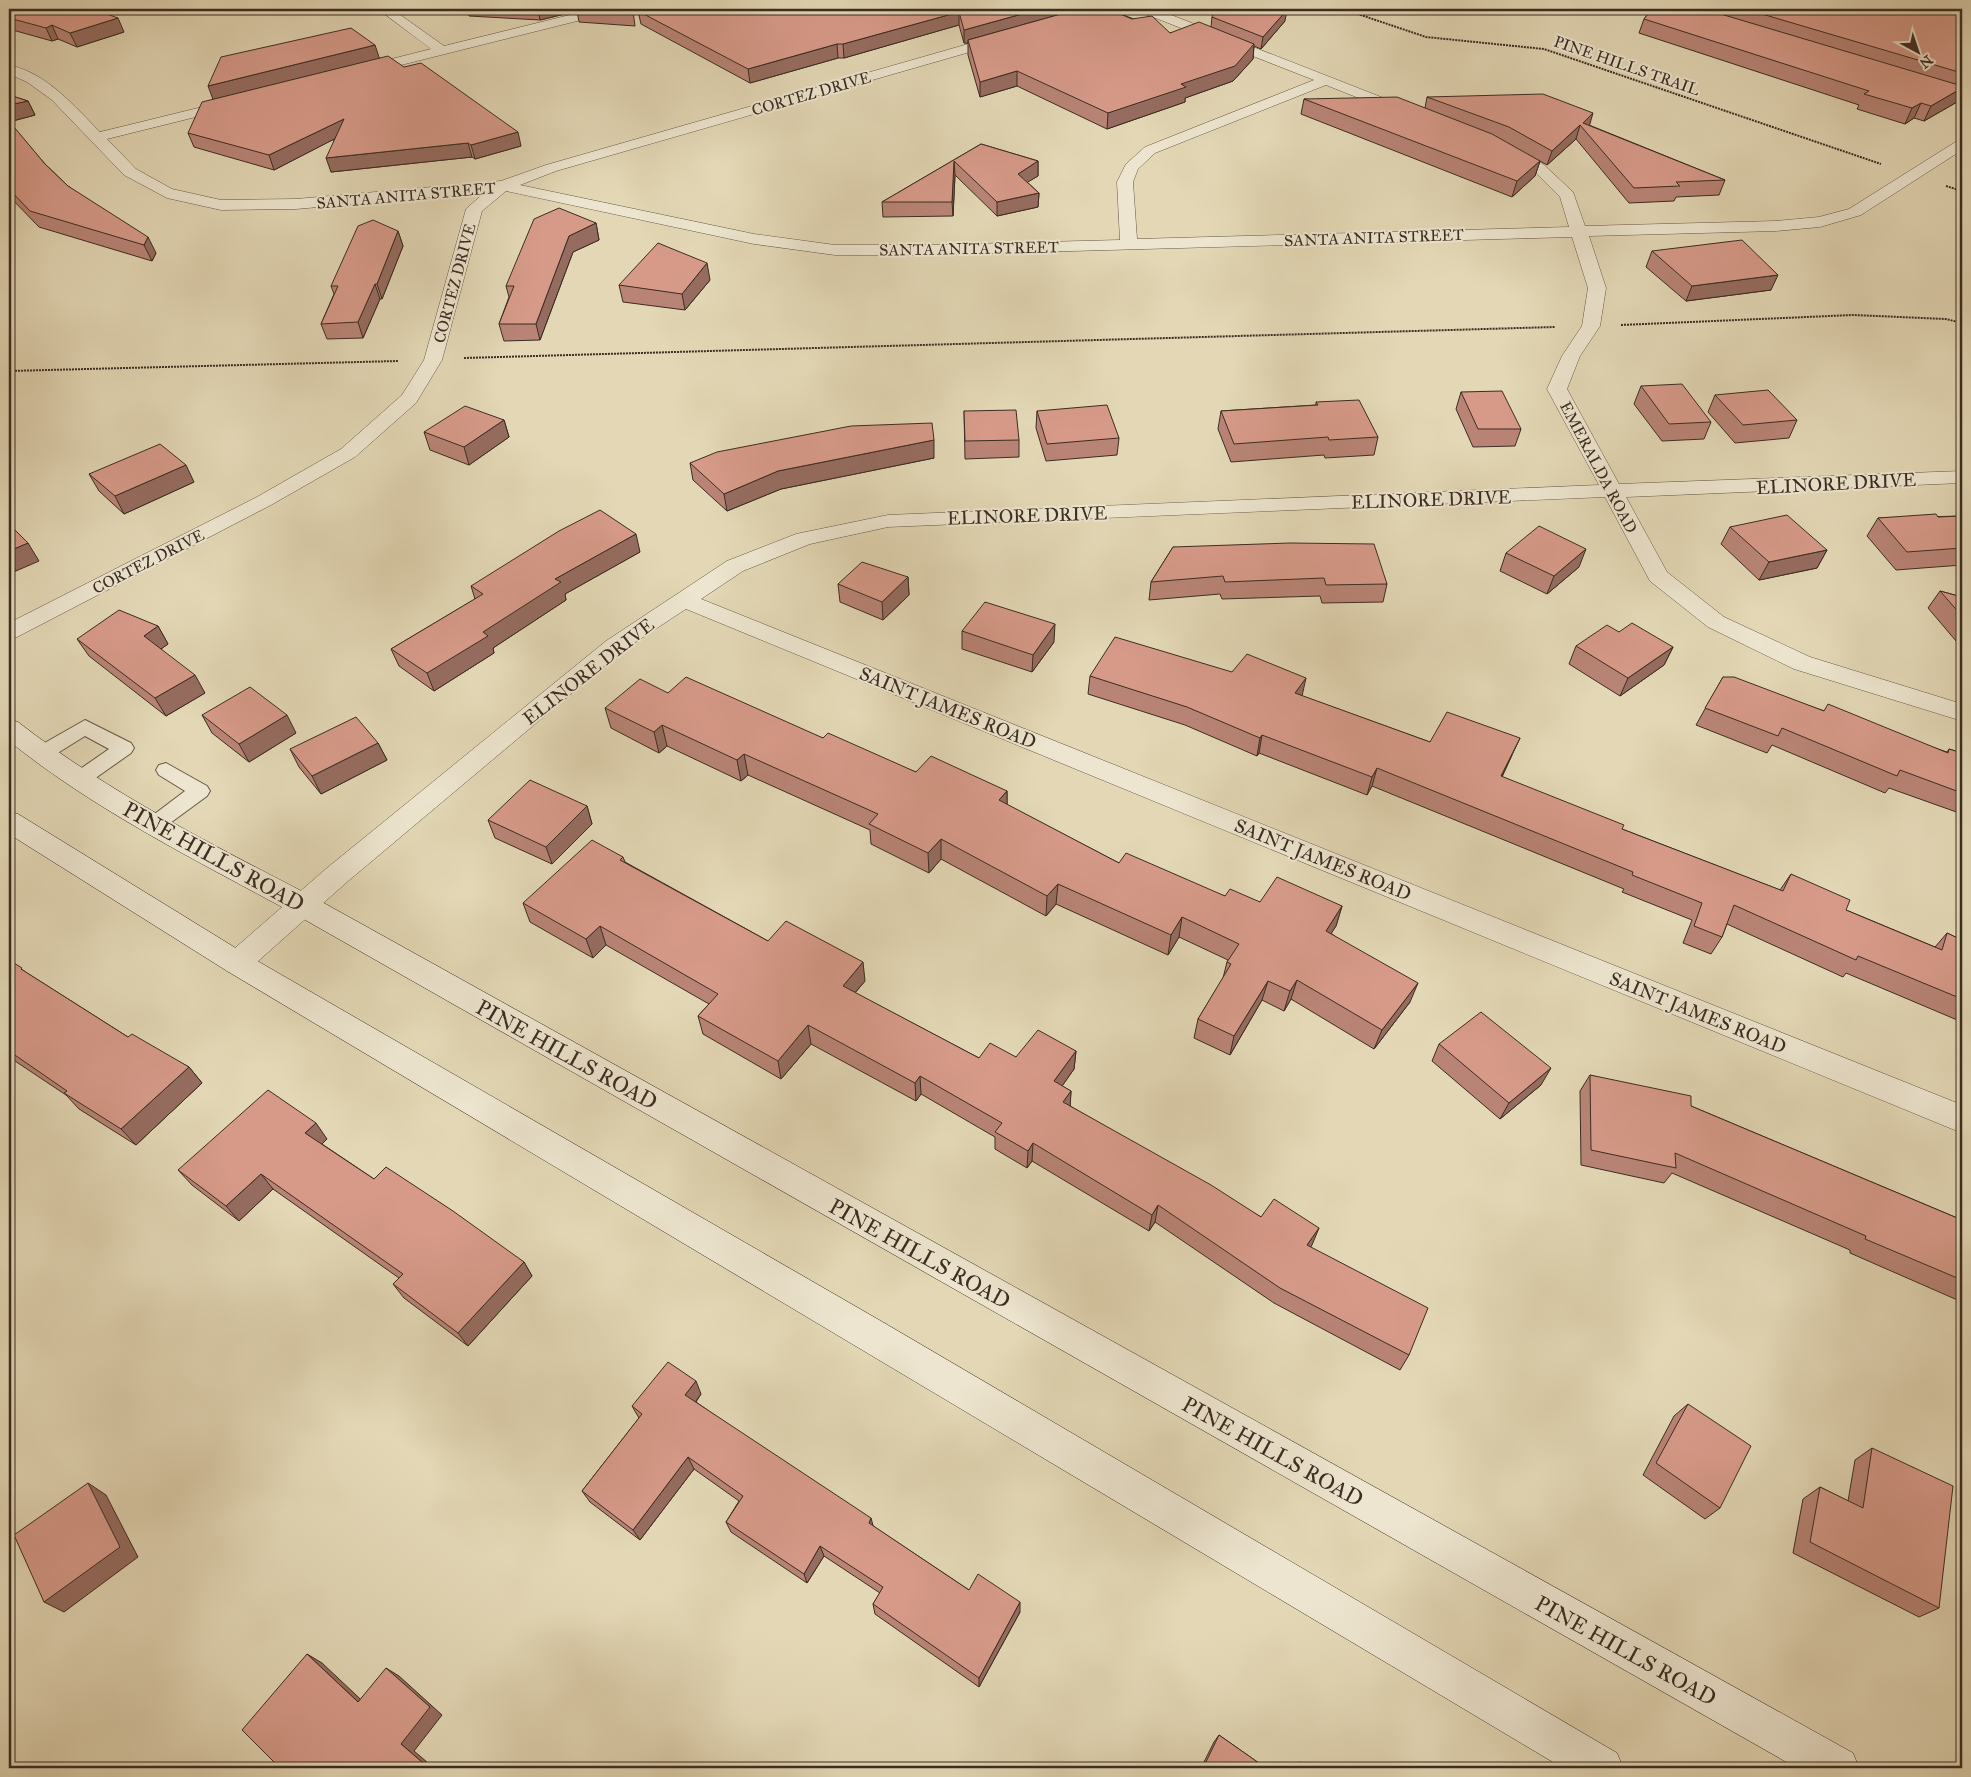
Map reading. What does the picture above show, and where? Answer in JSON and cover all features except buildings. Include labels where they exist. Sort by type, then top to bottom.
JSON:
[{"type":"street","points":[[384,9],[442,51]]},
{"type":"street","points":[[347,75],[608,9]]},
{"type":"street","points":[[1145,9],[1325,81],[1417,115]]},
{"type":"street","name":"CORTEZ DRIVE","points":[[9,632],[264,501],[348,453],[409,399],[433,360],[474,209],[502,186],[551,168],[1019,34]]},
{"type":"street","name":"SANTA ANITA STREET","points":[[9,69],[32,78],[56,96],[130,172],[167,193],[221,205],[296,204],[502,186],[754,239],[835,250],[1776,226],[1820,222],[1855,212],[1962,144]]},
{"type":"street","points":[[1129,244],[1125,182],[1132,167],[1150,150],[1325,81]]},
{"type":"street","points":[[98,137],[251,99]]},
{"type":"street","name":"EMERALDA ROAD","points":[[1490,143],[1538,167],[1568,195],[1597,288],[1591,326],[1571,356],[1557,389],[1658,576],[1716,622],[1802,663],[1962,714]]},
{"type":"street","name":"ELINORE DRIVE","points":[[237,963],[303,905],[614,646],[735,566],[804,539],[888,521],[1613,493],[1962,477]]},
{"type":"street","name":"SAINT JAMES ROAD","points":[[684,600],[1962,1119]]},
{"type":"street","name":"PINE HILLS ROAD","points":[[9,728],[41,754],[116,803],[303,905],[1838,1768]]},
{"type":"street","points":[[9,820],[237,963],[874,1336],[1602,1768]]},
{"type":"lane","points":[[41,754],[85,726],[124,748],[80,779]]},
{"type":"lane","points":[[155,824],[200,791],[166,770]]},
{"type":"path","name":"PINE HILLS TRAIL","points":[[1343,9],[1427,37],[1459,42],[1516,44],[1544,49],[1889,166]]},
{"type":"path","points":[[1613,326],[1853,315],[1946,319],[1962,323]]},
{"type":"path","points":[[456,358],[1560,326]]},
{"type":"path","points":[[9,371],[398,361]]}]
